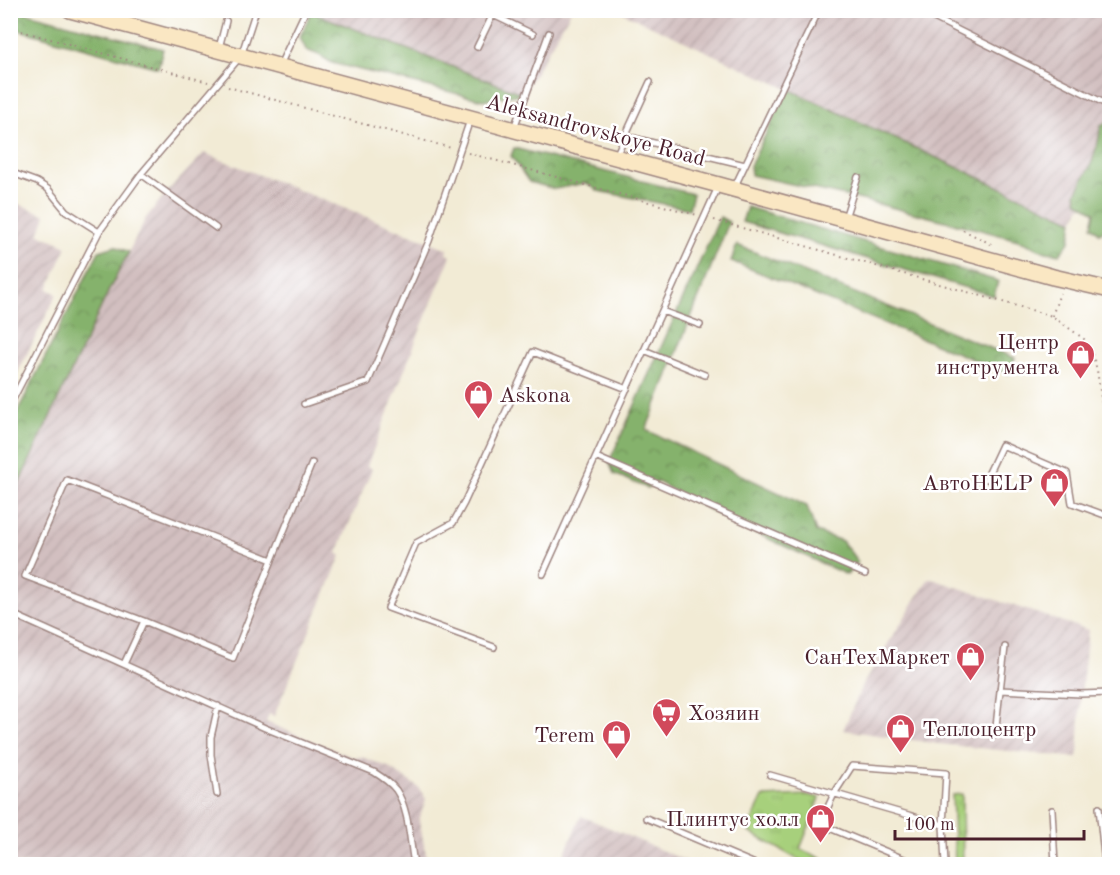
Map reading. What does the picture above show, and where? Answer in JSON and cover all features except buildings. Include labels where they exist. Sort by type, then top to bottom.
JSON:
[{"type":"main road","name":"Aleksandrovskoye Road","points":[[70,10],[1053,278],[1110,290]]},
{"type":"lane","points":[[10,405],[99,232],[141,174],[242,56],[256,10]]},
{"type":"lane","points":[[279,66],[306,10]]},
{"type":"lane","points":[[543,574],[705,217],[745,165],[819,10]]},
{"type":"lane","points":[[918,10],[1110,106]]},
{"type":"lane","points":[[477,47],[494,13],[533,34]]},
{"type":"lane","points":[[219,50],[226,21]]},
{"type":"lane","points":[[514,130],[549,33]]},
{"type":"lane","points":[[615,157],[650,82]]},
{"type":"lane","points":[[304,404],[368,382],[429,241],[471,118]]},
{"type":"lane","points":[[625,136],[745,165]]},
{"type":"lane","points":[[10,172],[37,182],[48,189],[66,211],[99,232]]},
{"type":"lane","points":[[141,174],[216,228]]},
{"type":"lane","points":[[844,220],[858,177]]},
{"type":"lane","points":[[662,311],[700,325]]},
{"type":"lane","points":[[644,350],[705,375]]},
{"type":"lane","points":[[494,647],[388,608],[416,543],[453,523],[533,352],[627,389]]},
{"type":"lane","points":[[986,479],[1002,445],[1067,473],[1072,503],[1110,517]]},
{"type":"lane","points":[[596,457],[865,574]]},
{"type":"lane","points":[[272,560],[67,480],[25,576],[233,658],[312,463]]},
{"type":"lane","points":[[10,613],[265,728],[374,772],[387,780],[402,802],[414,864]]},
{"type":"lane","points":[[124,664],[144,621]]},
{"type":"lane","points":[[995,735],[1005,647]]},
{"type":"lane","points":[[1000,690],[1110,693]]},
{"type":"lane","points":[[216,794],[211,737],[218,706]]},
{"type":"lane","points":[[916,864],[820,824],[834,794],[852,766],[946,773],[943,825],[945,864]]},
{"type":"lane","points":[[770,775],[943,825]]},
{"type":"lane","points":[[1099,808],[1105,864]]},
{"type":"lane","points":[[1052,810],[1055,864]]},
{"type":"lane","points":[[646,818],[755,864]]},
{"type":"path","points":[[10,28],[705,217],[1052,316],[1084,339],[1091,350],[1097,370],[1110,460]]},
{"type":"shaded area","points":[[307,11],[571,11],[523,94]]},
{"type":"shaded area","points":[[619,11],[1109,11],[1109,157],[1073,221]]},
{"type":"shaded area","points":[[204,153],[448,249],[447,254],[451,256],[367,466],[372,469],[337,553],[341,556],[274,716],[269,714],[266,722],[352,757],[362,757],[388,767],[418,787],[426,799],[419,820],[428,864],[11,864],[11,502],[110,288],[146,218]]},
{"type":"shaded area","points":[[11,201],[46,215],[39,234],[67,246],[48,289],[57,294],[11,386]]},
{"type":"shaded area","points":[[929,578],[1088,630],[1081,694],[1078,758],[939,744],[843,730],[863,684]]},
{"type":"shaded area","points":[[581,816],[603,825],[693,864],[560,864]]},
{"type":"green space","points":[[10,11],[20,11],[163,49],[158,68],[11,28]]},
{"type":"green space","points":[[311,12],[523,94],[483,100],[332,63],[306,50],[300,37]]},
{"type":"green space","points":[[788,89],[1073,221],[1070,241],[1060,254],[1046,252],[1018,240],[977,229],[751,175],[750,166]]},
{"type":"green space","points":[[1109,121],[1109,228],[1099,233],[1092,226],[1095,212],[1078,202],[1076,193],[1092,162],[1101,125]]},
{"type":"green space","points":[[514,148],[693,194],[689,209],[598,191],[586,183],[555,189],[529,182],[511,156]]},
{"type":"green space","points":[[747,207],[998,281],[994,296],[742,222]]},
{"type":"green space","points":[[720,217],[729,222],[646,430],[807,506],[816,532],[842,541],[858,562],[847,575],[732,522],[658,482],[647,488],[614,474],[609,462]]},
{"type":"green space","points":[[737,245],[1015,358],[1009,374],[731,261]]},
{"type":"green space","points":[[115,246],[129,252],[16,490],[11,489],[11,424],[99,251]]},
{"type":"green space","points":[[962,794],[963,864],[955,864],[952,795]]},
{"type":"green space","points":[[808,795],[820,798],[800,849],[834,864],[806,864],[747,831],[763,797]]},
{"type":"place","name":"Центр инструмента","points":[[1080,380]]},
{"type":"place","name":"Askona","points":[[478,420]]},
{"type":"place","name":"АвтоHELP","points":[[1054,508]]},
{"type":"place","name":"СанТехМаркет","points":[[971,682]]},
{"type":"place","name":"Хозяин","points":[[667,738]]},
{"type":"place","name":"Теплоцентр","points":[[901,754]]},
{"type":"place","name":"Terem","points":[[616,760]]},
{"type":"place","name":"Плинтус холл","points":[[820,844]]}]
